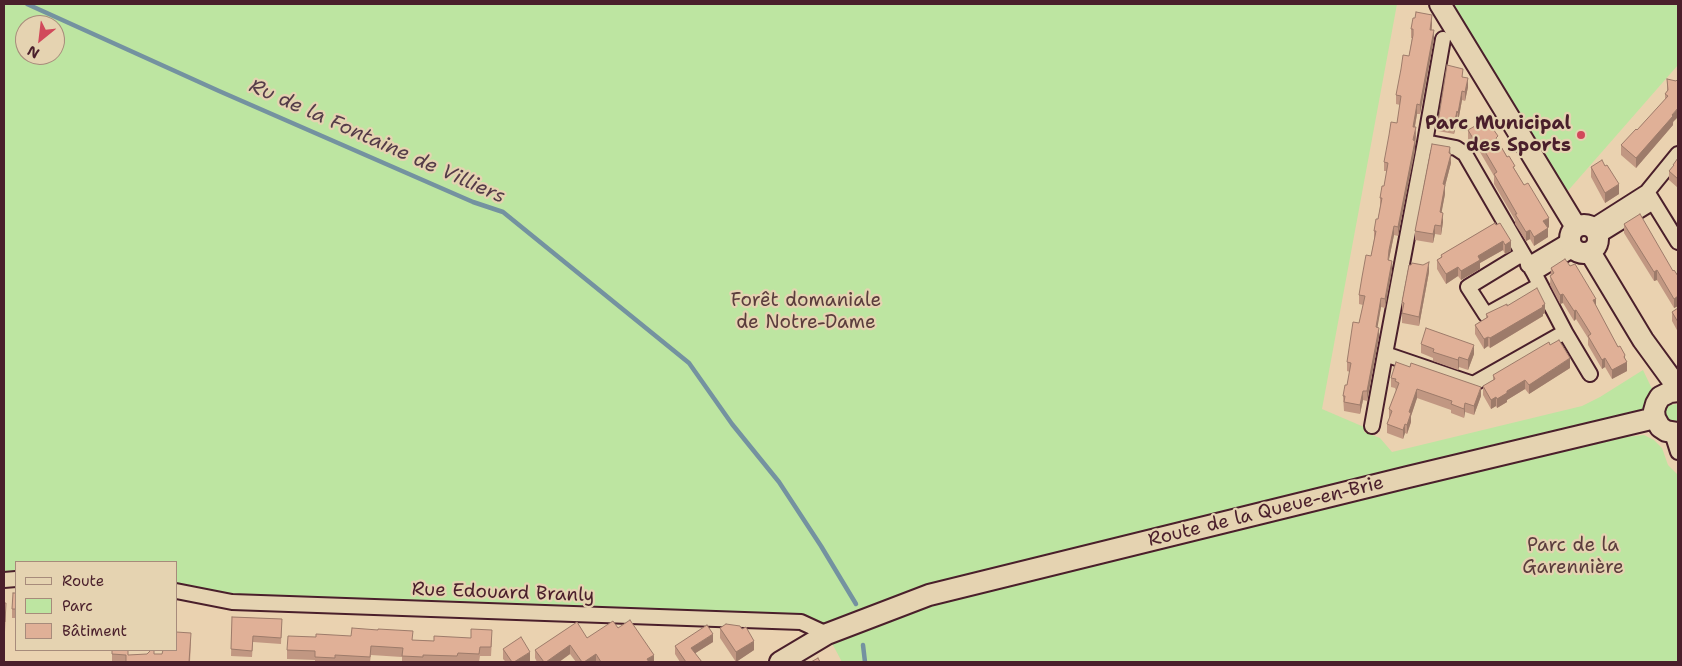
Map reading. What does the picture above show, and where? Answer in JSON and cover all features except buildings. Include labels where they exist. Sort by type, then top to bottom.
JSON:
[{"type":"main road","points":[[1440,4],[1583,238],[1672,392],[1656,404],[1655,418],[1660,427],[1676,440]]},
{"type":"main road","name":"Route de la Queue-en-Brie","points":[[780,662],[827,634],[929,595],[1655,418]]},
{"type":"street","points":[[1372,426],[1443,40]]},
{"type":"street","points":[[1425,142],[1456,148],[1465,154],[1590,374]]},
{"type":"street","points":[[1531,269],[1650,197],[1678,154]]},
{"type":"street","points":[[1650,197],[1678,242]]},
{"type":"street","points":[[1385,354],[1473,384],[1565,332]]},
{"type":"street","name":"Rue Edouard Branly","points":[[178,591],[232,602],[801,622],[827,634]]},
{"type":"green space","name":"Forêt domaniale de Notre-Dame","points":[[4,4],[1397,4],[1322,409],[1364,427],[1364,432],[1380,438],[1392,452],[1582,406],[1643,370],[1653,391],[1646,409],[1408,477],[1412,487],[1626,437],[1644,435],[1654,440],[1662,448],[1668,465],[1678,475],[1678,662],[842,662],[827,634],[803,620],[235,597],[178,586],[178,561],[15,561],[15,578],[4,579]]},
{"type":"green space","name":"Parc Municipal des Sports","points":[[1440,4],[1678,4],[1678,65],[1559,201]]},
{"type":"green space","points":[[1678,404],[1678,424],[1668,422],[1664,416],[1666,408],[1669,405]]},
{"type":"waterway","name":"Ru de la Fontaine de Villiers","points":[[27,4],[219,91],[473,202],[503,212],[689,363],[732,424],[779,482],[856,604]]},
{"type":"waterway","name":"Ru de la Fontaine de Villiers","points":[[863,645],[865,662]]},
{"type":"place","name":"Parc Municipal des Sports","points":[[1581,135]]},
{"type":"park label","name":"Parc de la Garennière","points":[[1573,557]]}]
